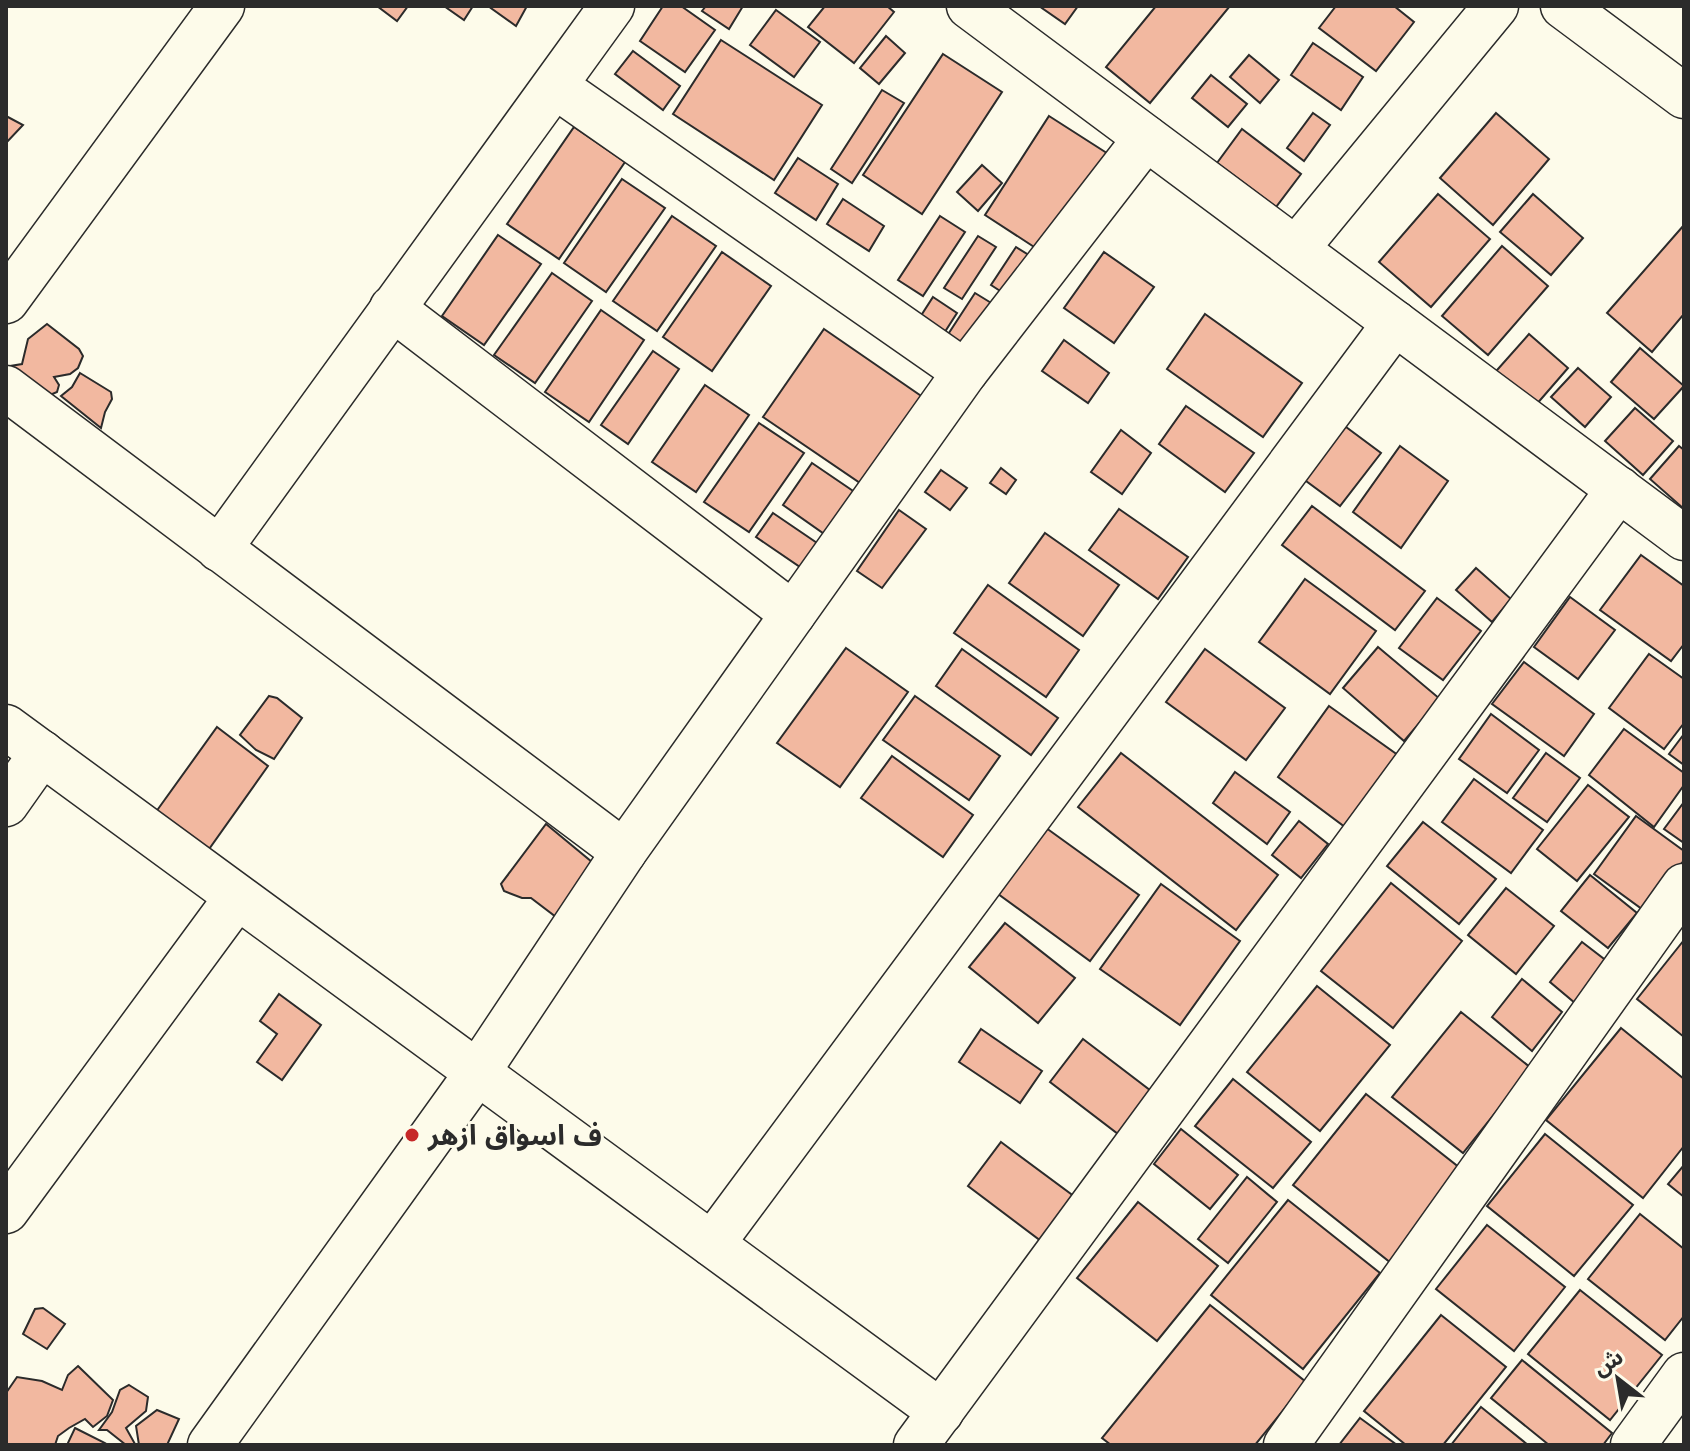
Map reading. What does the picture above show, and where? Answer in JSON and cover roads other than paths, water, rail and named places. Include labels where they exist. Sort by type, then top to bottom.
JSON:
[{"type":"street","points":[[6,301],[222,6]]},
{"type":"street","points":[[219,549],[612,6]]},
{"type":"street","points":[[969,6],[1684,538]]},
{"type":"street","points":[[1296,249],[1496,6]]},
{"type":"street","points":[[1563,6],[1684,96]]},
{"type":"street","points":[[555,86],[965,372]]},
{"type":"street","points":[[210,1445],[477,1073],[624,852],[965,372],[1146,138]]},
{"type":"street","points":[[392,308],[793,614]]},
{"type":"street","points":[[712,1244],[1395,323]]},
{"type":"street","points":[[6,388],[624,852]]},
{"type":"street","points":[[6,727],[712,1244],[928,1428],[1619,489]]},
{"type":"street","points":[[6,804],[42,753]]},
{"type":"street","points":[[1286,1445],[1684,886]]},
{"type":"street","points":[[6,1211],[237,897]]},
{"type":"street","points":[[1633,1445],[1684,1375]]},
{"type":"place","name":"ف اسواق ازهر","points":[[412,1135]]}]
